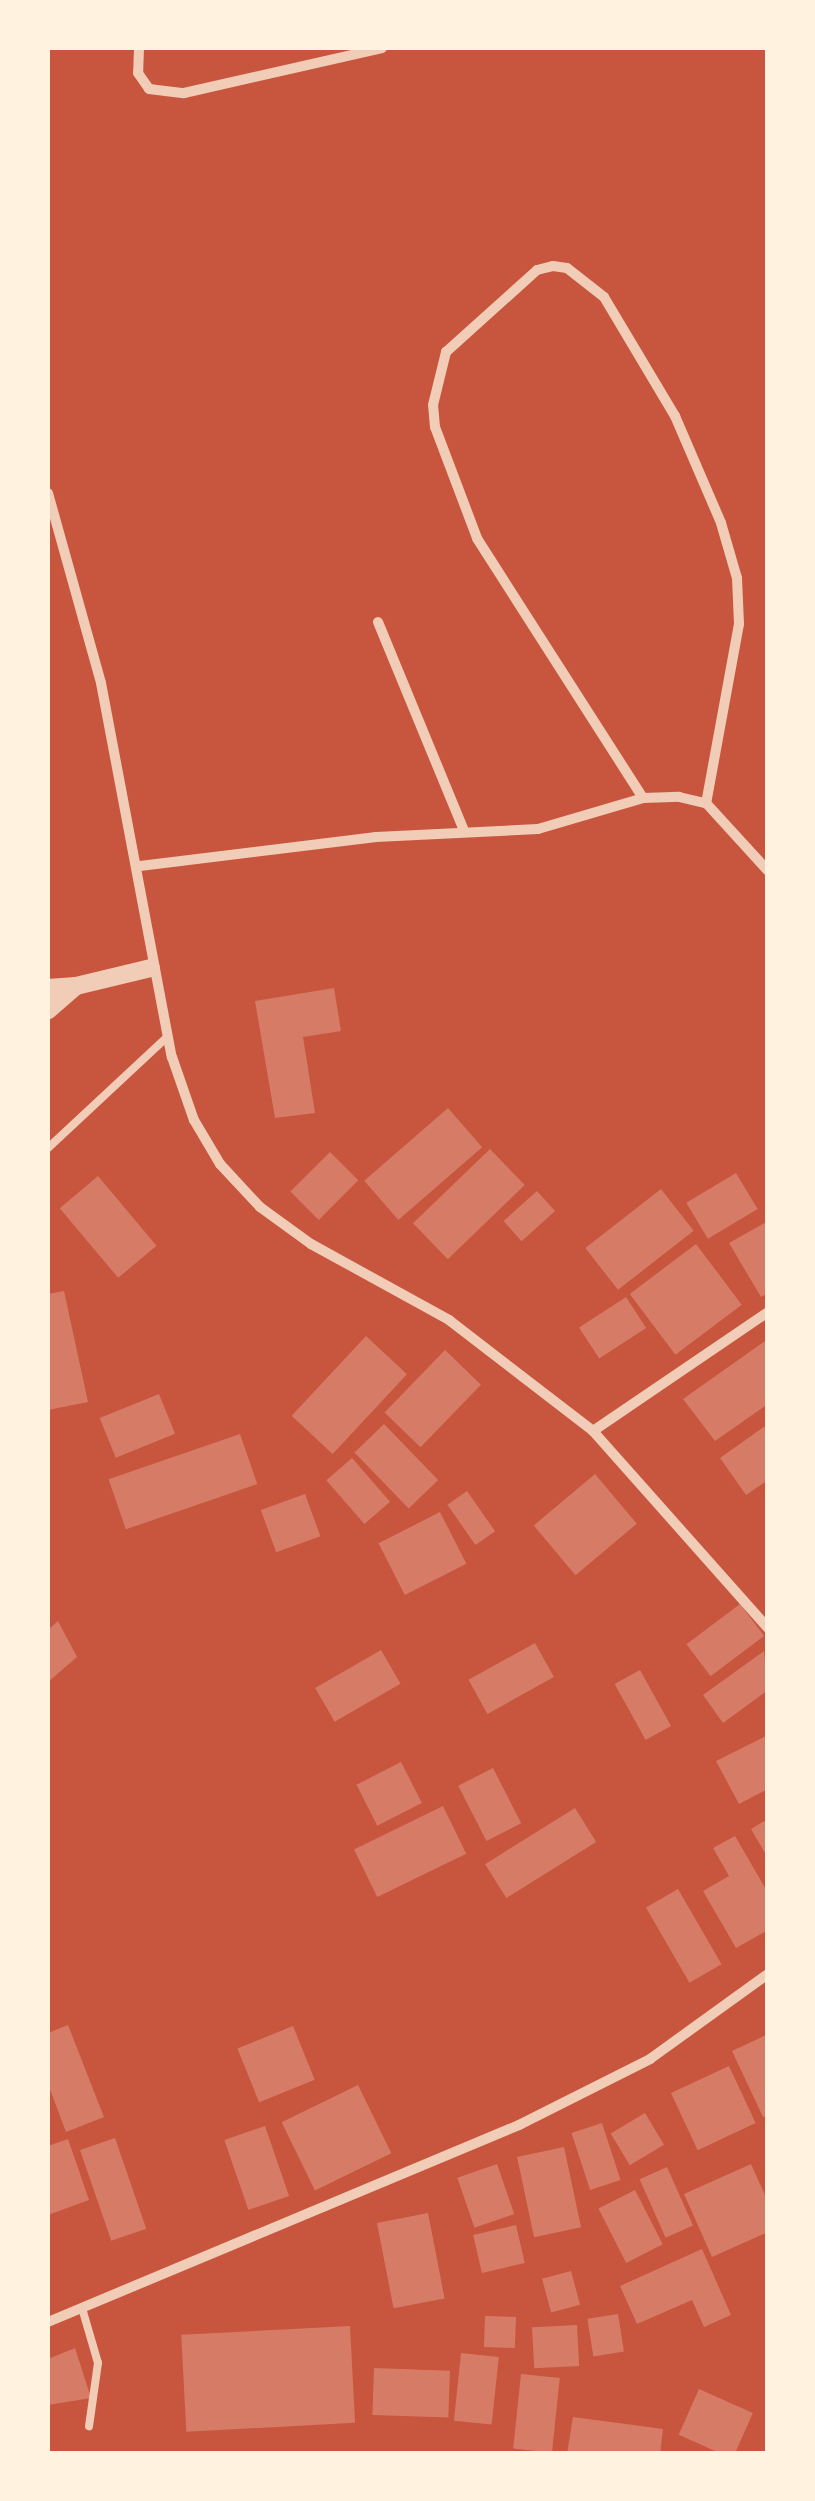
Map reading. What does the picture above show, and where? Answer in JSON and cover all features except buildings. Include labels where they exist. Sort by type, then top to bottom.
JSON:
[{"type":"street","points":[[139,48],[138,73],[150,89],[184,93],[382,48]]},
{"type":"street","points":[[643,798],[477,538],[435,426],[433,405],[446,352],[537,270],[553,266],[604,297],[675,416],[732,560],[739,624],[706,803]]},
{"type":"street","points":[[48,493],[101,683],[140,866],[151,968],[167,1037],[194,1120],[220,1164],[260,1208],[311,1244],[449,1320],[593,1432],[768,1628]]},
{"type":"street","points":[[378,622],[464,830]]},
{"type":"street","points":[[140,866],[464,830],[538,829],[643,798],[706,803],[768,871]]},
{"type":"street","points":[[48,988],[76,986],[151,968]]},
{"type":"street","points":[[48,1010],[76,986]]},
{"type":"street","points":[[593,1432],[768,1312]]},
{"type":"street","points":[[48,2322],[519,2125],[650,2059],[768,1974]]},
{"type":"lane","points":[[48,1148],[167,1037]]},
{"type":"lane","points":[[82,2308],[98,2363],[89,2426]]}]
